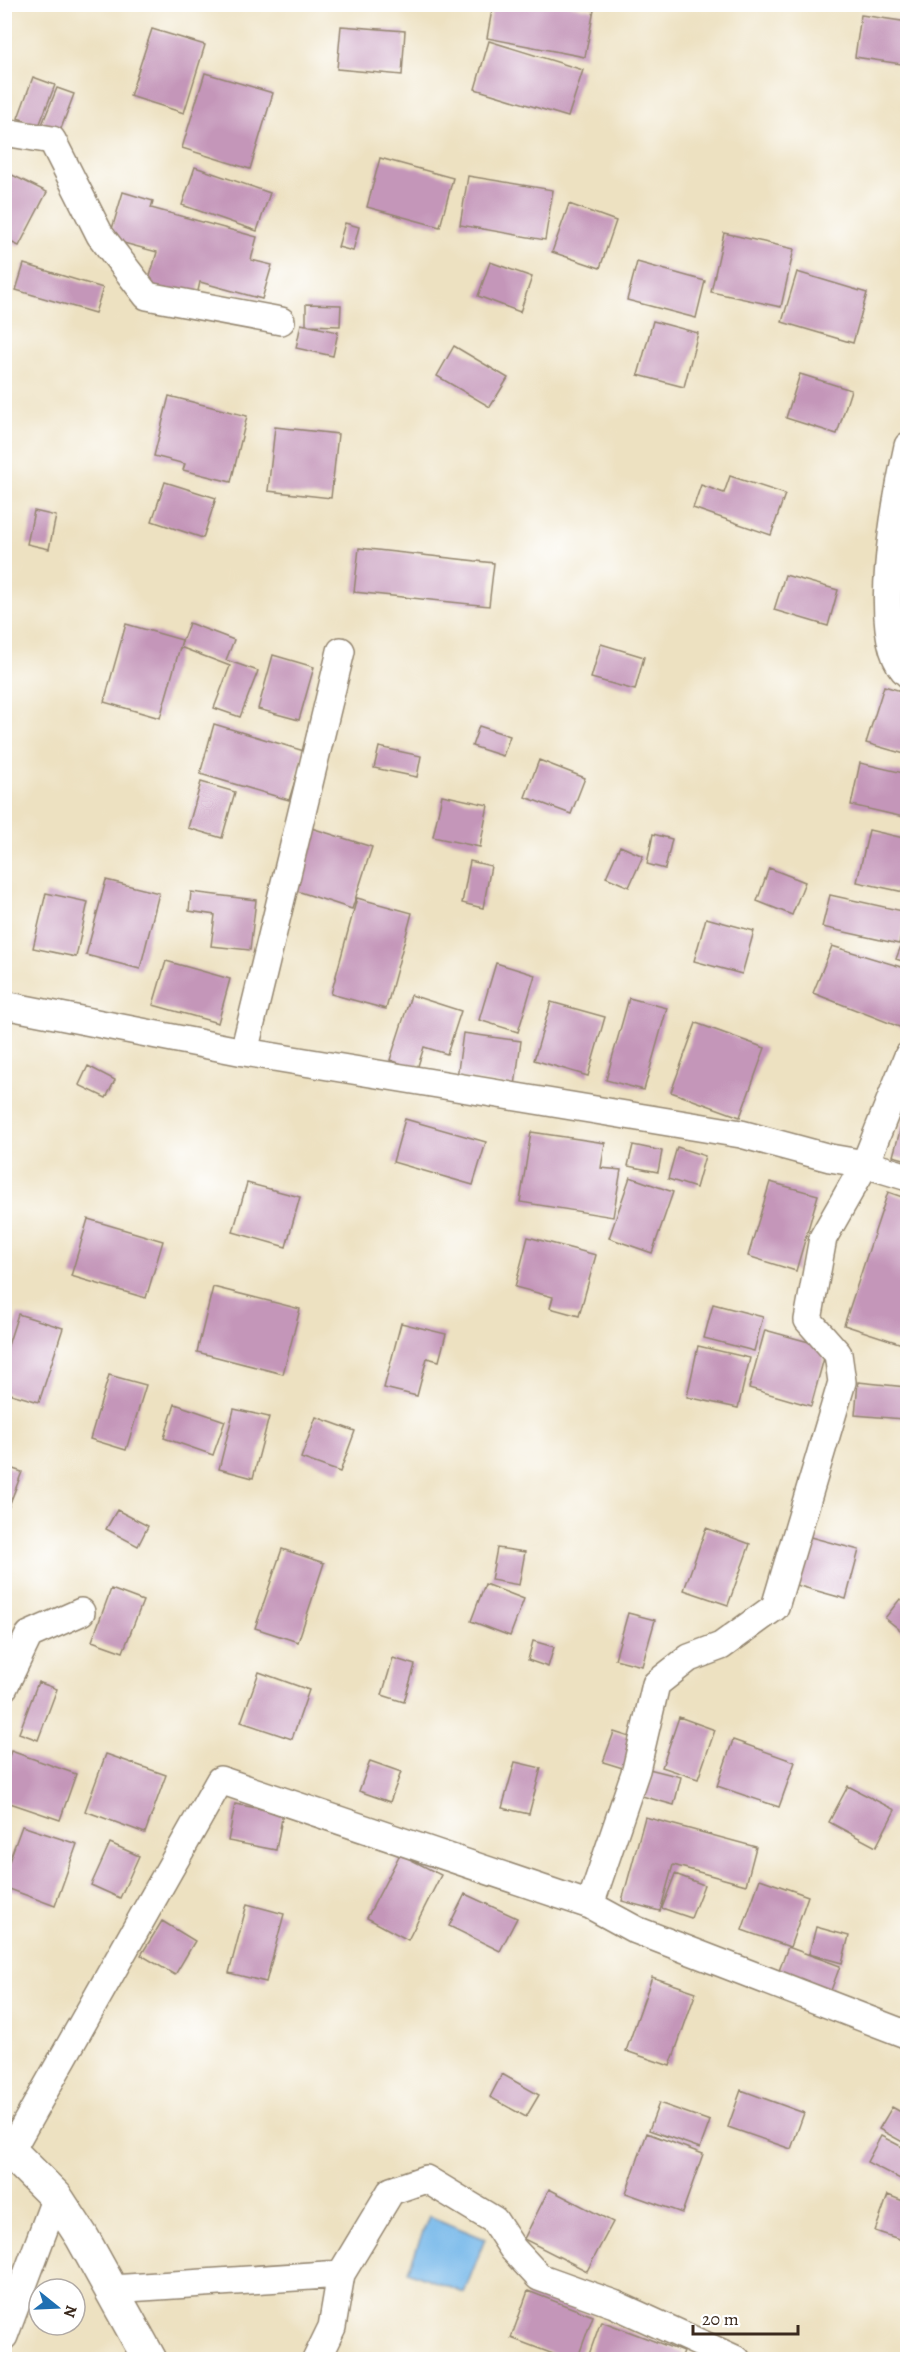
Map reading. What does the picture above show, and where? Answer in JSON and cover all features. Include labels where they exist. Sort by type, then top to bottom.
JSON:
[{"type":"main road","points":[[8,2148],[56,2197],[112,2289],[150,2360]]},
{"type":"street","points":[[4,132],[52,140],[100,235],[147,296],[281,321]]},
{"type":"street","points":[[908,446],[887,622],[894,655],[908,674]]},
{"type":"street","points":[[244,1052],[341,651]]},
{"type":"street","points":[[4,1005],[244,1052],[741,1134],[830,1158],[865,1164],[908,1177]]},
{"type":"street","points":[[590,1905],[636,1770],[656,1684],[689,1658],[721,1646],[775,1606],[842,1382],[838,1354],[808,1320],[823,1238],[865,1164],[908,1056]]},
{"type":"street","points":[[4,1687],[29,1635],[81,1612]]},
{"type":"street","points":[[8,2148],[220,1780],[590,1905],[636,1930],[908,2035]]},
{"type":"street","points":[[316,2360],[332,2327],[341,2274],[391,2190],[426,2179],[494,2220],[513,2249],[539,2277],[614,2304],[737,2360]]},
{"type":"street","points":[[4,2336],[56,2197]]},
{"type":"street","points":[[112,2289],[341,2274]]},
{"type":"water","points":[[429,2216],[485,2239],[464,2293],[408,2271]]},
{"type":"building","points":[[493,4],[563,4],[594,10],[585,57],[487,38]]},
{"type":"building","points":[[861,15],[908,22],[908,65],[855,57]]},
{"type":"building","points":[[341,26],[405,31],[402,75],[337,69]]},
{"type":"building","points":[[152,29],[205,45],[184,113],[130,96]]},
{"type":"building","points":[[489,41],[583,70],[568,117],[475,89]]},
{"type":"building","points":[[205,73],[273,93],[250,169],[182,148]]},
{"type":"building","points":[[33,77],[55,85],[39,126],[18,118]]},
{"type":"building","points":[[57,88],[74,94],[59,134],[41,127]]},
{"type":"building","points":[[380,158],[453,178],[440,227],[367,207]]},
{"type":"building","points":[[195,167],[270,193],[257,231],[182,205]]},
{"type":"building","points":[[4,171],[47,192],[19,246],[4,239]]},
{"type":"building","points":[[468,176],[553,190],[545,240],[460,225]]},
{"type":"building","points":[[123,192],[153,201],[151,208],[257,237],[251,260],[272,265],[262,299],[200,282],[196,300],[147,287],[157,252],[109,239]]},
{"type":"building","points":[[569,204],[616,221],[600,268],[552,252]]},
{"type":"building","points":[[345,223],[359,227],[353,251],[338,247]]},
{"type":"building","points":[[724,233],[794,249],[781,307],[711,292]]},
{"type":"building","points":[[490,262],[532,277],[520,312],[478,296]]},
{"type":"building","points":[[637,262],[705,281],[696,318],[627,300]]},
{"type":"building","points":[[24,264],[103,288],[95,313],[16,290]]},
{"type":"building","points":[[797,272],[867,293],[853,343],[782,322]]},
{"type":"building","points":[[306,304],[341,305],[340,326],[306,325]]},
{"type":"building","points":[[653,321],[698,333],[684,387],[638,375]]},
{"type":"building","points":[[301,324],[338,332],[333,356],[296,348]]},
{"type":"building","points":[[454,346],[508,378],[490,407],[437,376]]},
{"type":"building","points":[[800,374],[851,390],[837,434],[786,418]]},
{"type":"building","points":[[169,396],[247,416],[231,482],[183,470],[185,464],[154,456]]},
{"type":"building","points":[[275,427],[338,434],[331,498],[268,491]]},
{"type":"building","points":[[730,476],[785,494],[771,535],[693,508],[701,485],[724,493]]},
{"type":"building","points":[[165,482],[216,498],[203,538],[152,521]]},
{"type":"building","points":[[34,511],[56,516],[49,549],[27,544]]},
{"type":"building","points":[[359,548],[494,563],[489,606],[354,592]]},
{"type":"building","points":[[785,575],[838,590],[828,626],[774,610]]},
{"type":"building","points":[[189,623],[234,640],[226,660],[258,671],[240,717],[214,708],[230,666],[180,647]]},
{"type":"building","points":[[126,624],[182,640],[160,718],[104,702]]},
{"type":"building","points":[[601,644],[644,657],[635,690],[591,678]]},
{"type":"building","points":[[273,655],[314,667],[299,720],[258,709]]},
{"type":"building","points":[[884,686],[908,693],[908,755],[866,743]]},
{"type":"building","points":[[214,724],[304,751],[289,800],[200,774]]},
{"type":"building","points":[[479,726],[510,736],[503,756],[472,746]]},
{"type":"building","points":[[379,747],[421,756],[417,777],[374,768]]},
{"type":"building","points":[[539,760],[585,778],[571,814],[525,797]]},
{"type":"building","points":[[860,763],[908,774],[908,818],[851,805]]},
{"type":"building","points":[[201,782],[235,792],[222,838],[188,828]]},
{"type":"building","points":[[442,795],[488,805],[480,847],[433,837]]},
{"type":"building","points":[[308,827],[372,847],[352,909],[288,888]]},
{"type":"building","points":[[869,830],[908,839],[908,877],[904,892],[857,882]]},
{"type":"building","points":[[653,834],[672,839],[665,869],[647,864]]},
{"type":"building","points":[[620,846],[643,856],[629,887],[606,877]]},
{"type":"building","points":[[470,861],[491,866],[483,908],[462,903]]},
{"type":"building","points":[[769,868],[805,882],[792,915],[757,901]]},
{"type":"building","points":[[106,880],[159,893],[140,969],[86,955]]},
{"type":"building","points":[[191,892],[256,900],[250,950],[211,946],[215,915],[189,911]]},
{"type":"building","points":[[46,893],[88,902],[76,957],[33,948]]},
{"type":"building","points":[[830,895],[907,912],[899,944],[822,927]]},
{"type":"building","points":[[357,898],[412,913],[386,1009],[331,994]]},
{"type":"building","points":[[706,918],[754,931],[742,974],[694,961]]},
{"type":"building","points":[[908,928],[908,963],[896,959]]},
{"type":"building","points":[[832,946],[908,969],[908,1009],[902,1028],[813,993]]},
{"type":"building","points":[[166,961],[230,979],[218,1023],[153,1005]]},
{"type":"building","points":[[496,963],[535,975],[518,1032],[479,1020]]},
{"type":"building","points":[[411,995],[461,1011],[447,1054],[424,1047],[417,1069],[390,1060]]},
{"type":"building","points":[[629,998],[667,1008],[644,1090],[606,1080]]},
{"type":"building","points":[[551,1002],[605,1017],[588,1076],[534,1060]]},
{"type":"building","points":[[696,1023],[765,1048],[740,1117],[671,1092]]},
{"type":"building","points":[[463,1033],[521,1041],[515,1086],[457,1078]]},
{"type":"building","points":[[88,1066],[115,1080],[106,1098],[79,1085]]},
{"type":"building","points":[[905,1113],[908,1114],[908,1160],[893,1156]]},
{"type":"building","points":[[405,1119],[486,1142],[473,1185],[393,1162]]},
{"type":"building","points":[[531,1132],[605,1143],[601,1168],[621,1170],[613,1217],[520,1202]]},
{"type":"building","points":[[633,1145],[662,1151],[658,1172],[628,1166]]},
{"type":"building","points":[[677,1147],[705,1156],[696,1188],[668,1179]]},
{"type":"building","points":[[630,1177],[673,1192],[652,1253],[609,1238]]},
{"type":"building","points":[[770,1182],[818,1195],[796,1271],[748,1256]]},
{"type":"building","points":[[247,1183],[300,1197],[286,1247],[233,1232]]},
{"type":"building","points":[[888,1192],[908,1199],[908,1346],[844,1325]]},
{"type":"building","points":[[88,1219],[163,1241],[146,1298],[71,1276]]},
{"type":"building","points":[[528,1237],[596,1255],[579,1316],[550,1308],[553,1297],[515,1287]]},
{"type":"building","points":[[213,1287],[300,1309],[283,1374],[197,1352]]},
{"type":"building","points":[[713,1304],[763,1317],[754,1351],[704,1338]]},
{"type":"building","points":[[18,1314],[63,1328],[39,1402],[4,1392],[4,1358]]},
{"type":"building","points":[[401,1323],[446,1334],[439,1361],[427,1358],[417,1396],[384,1388]]},
{"type":"building","points":[[765,1330],[827,1347],[811,1406],[749,1388]]},
{"type":"building","points":[[698,1346],[750,1358],[738,1408],[687,1397]]},
{"type":"building","points":[[109,1375],[146,1385],[126,1450],[90,1439]]},
{"type":"building","points":[[858,1382],[906,1387],[903,1419],[855,1415]]},
{"type":"building","points":[[175,1404],[225,1421],[213,1455],[164,1438]]},
{"type":"building","points":[[234,1409],[269,1417],[253,1478],[219,1469]]},
{"type":"building","points":[[316,1417],[355,1431],[340,1472],[301,1458]]},
{"type":"building","points":[[4,1466],[22,1472],[7,1511],[4,1510]]},
{"type":"building","points":[[117,1510],[148,1526],[138,1546],[106,1529]]},
{"type":"building","points":[[706,1528],[750,1544],[728,1605],[684,1590]]},
{"type":"building","points":[[799,1534],[859,1550],[846,1599],[785,1582]]},
{"type":"building","points":[[497,1548],[525,1552],[519,1585],[491,1580]]},
{"type":"building","points":[[282,1549],[324,1563],[298,1642],[255,1628]]},
{"type":"building","points":[[485,1584],[524,1599],[510,1636],[471,1621]]},
{"type":"building","points":[[111,1589],[143,1601],[123,1652],[92,1641]]},
{"type":"building","points":[[900,1599],[908,1605],[908,1636],[885,1618]]},
{"type":"building","points":[[628,1613],[655,1620],[642,1666],[615,1659]]},
{"type":"building","points":[[533,1641],[554,1647],[548,1667],[528,1660]]},
{"type":"building","points":[[393,1658],[415,1665],[404,1702],[382,1695]]},
{"type":"building","points":[[259,1672],[309,1690],[292,1739],[241,1722]]},
{"type":"building","points":[[38,1682],[57,1689],[38,1740],[19,1733]]},
{"type":"building","points":[[679,1717],[715,1730],[698,1779],[662,1767]]},
{"type":"building","points":[[614,1732],[636,1739],[626,1769],[603,1762]]},
{"type":"building","points":[[733,1740],[795,1762],[779,1807],[717,1786]]},
{"type":"building","points":[[11,1751],[76,1774],[60,1820],[4,1801],[4,1770]]},
{"type":"building","points":[[106,1754],[166,1775],[145,1833],[85,1811]]},
{"type":"building","points":[[370,1761],[401,1772],[390,1802],[359,1791]]},
{"type":"building","points":[[515,1762],[541,1768],[529,1814],[502,1808]]},
{"type":"building","points":[[649,1769],[681,1777],[674,1805],[642,1796]]},
{"type":"building","points":[[848,1786],[895,1810],[876,1847],[829,1822]]},
{"type":"building","points":[[235,1804],[283,1813],[276,1850],[228,1841]]},
{"type":"building","points":[[645,1817],[756,1847],[746,1885],[673,1865],[660,1911],[622,1901]]},
{"type":"building","points":[[22,1826],[77,1844],[55,1906],[4,1887],[4,1875]]},
{"type":"building","points":[[110,1843],[139,1856],[120,1898],[91,1885]]},
{"type":"building","points":[[400,1854],[441,1875],[408,1940],[367,1918]]},
{"type":"building","points":[[675,1874],[704,1885],[691,1918],[662,1908]]},
{"type":"building","points":[[760,1879],[808,1896],[790,1947],[742,1930]]},
{"type":"building","points":[[465,1894],[517,1918],[500,1951],[449,1926]]},
{"type":"building","points":[[247,1904],[284,1914],[266,1982],[229,1973]]},
{"type":"building","points":[[162,1921],[195,1941],[175,1975],[141,1955]]},
{"type":"building","points":[[816,1927],[849,1936],[842,1963],[809,1954]]},
{"type":"building","points":[[788,1947],[840,1966],[829,1996],[777,1976]]},
{"type":"building","points":[[652,1977],[696,1992],[670,2066],[626,2051]]},
{"type":"building","points":[[502,2074],[539,2095],[526,2117],[490,2097]]},
{"type":"building","points":[[741,2090],[804,2113],[791,2149],[728,2127]]},
{"type":"building","points":[[659,2103],[710,2121],[700,2148],[649,2130]]},
{"type":"building","points":[[892,2107],[908,2116],[908,2145],[879,2129]]},
{"type":"building","points":[[647,2133],[703,2154],[682,2213],[626,2193]]},
{"type":"building","points":[[881,2136],[908,2150],[908,2183],[867,2162]]},
{"type":"building","points":[[549,2189],[613,2222],[587,2271],[524,2239]]},
{"type":"building","points":[[888,2195],[908,2203],[908,2242],[875,2231]]},
{"type":"building","points":[[528,2291],[593,2316],[577,2360],[569,2360],[511,2338]]},
{"type":"building","points":[[601,2321],[683,2352],[680,2360],[587,2360]]}]
